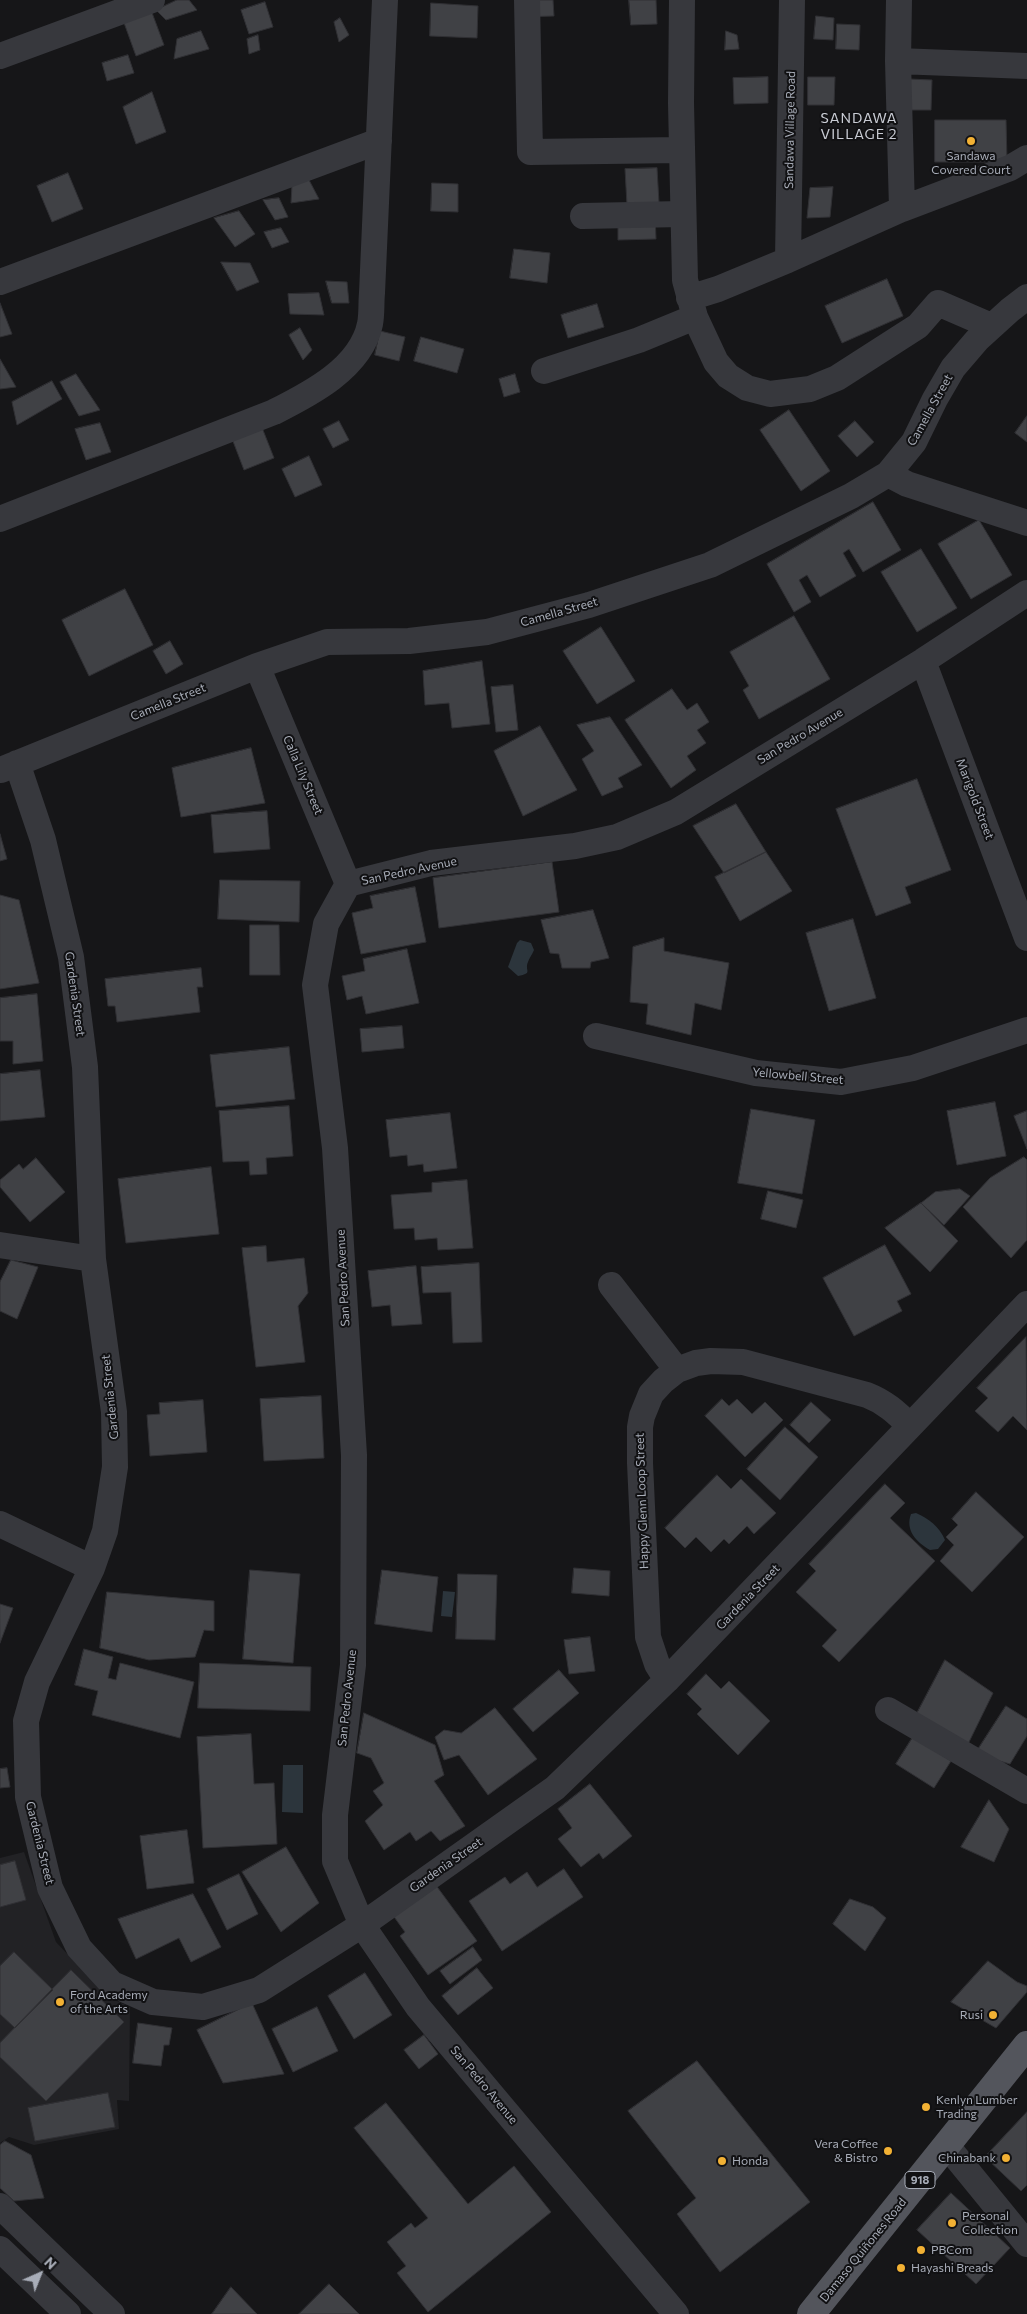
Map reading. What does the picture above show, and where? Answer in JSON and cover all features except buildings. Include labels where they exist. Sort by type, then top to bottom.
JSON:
[{"type":"main road","name":"Damaso Quiñones Road","points":[[811,2314],[1027,2045]]},
{"type":"street","points":[[0,56],[152,0]]},
{"type":"street","points":[[0,519],[274,412],[323,384],[348,363],[361,346],[370,325],[385,0]]},
{"type":"street","points":[[527,0],[530,152],[681,150]]},
{"type":"street","points":[[682,0],[681,150],[683,258],[692,307],[716,362],[728,376],[747,388],[770,394],[810,389],[837,378],[918,326],[938,303],[992,326]]},
{"type":"street","name":"Sandawa Village Road","points":[[788,260],[792,0]]},
{"type":"street","points":[[899,0],[898,61],[902,209]]},
{"type":"street","points":[[898,61],[1027,66]]},
{"type":"street","points":[[0,282],[379,141]]},
{"type":"street","points":[[544,371],[639,340],[718,289],[902,209],[1010,168],[1027,158]]},
{"type":"street","points":[[583,216],[682,214]]},
{"type":"street","name":"Camella Street","points":[[8,767],[257,666],[327,642],[409,641],[487,632],[589,605],[710,565],[851,496],[888,474],[914,442],[953,368],[976,340],[1027,297]]},
{"type":"street","points":[[888,474],[907,484],[1027,523]]},
{"type":"street","name":"San Pedro Avenue","points":[[676,2314],[418,2006],[362,1926],[335,1861],[334,1815],[352,1665],[354,1455],[335,1148],[315,985],[326,924],[348,884],[431,864],[575,846],[618,836],[676,812],[923,661],[1027,593]]},
{"type":"street","name":"Marigold Street","points":[[923,661],[1027,938]]},
{"type":"street","name":"Calla Lily Street","points":[[257,666],[348,884]]},
{"type":"street","name":"Gardenia Street","points":[[8,767],[44,840],[71,957],[85,1067],[93,1259],[114,1412],[115,1467],[105,1531],[92,1568],[37,1682],[26,1720],[30,1806],[50,1888],[79,1948],[112,1984],[153,2002],[203,2007],[259,1990],[362,1926],[555,1788],[667,1680],[796,1548],[1027,1304]]},
{"type":"street","name":"Yellowbell Street","points":[[596,1036],[756,1073],[841,1082],[913,1068],[1027,1030]]},
{"type":"street","points":[[0,1245],[93,1259]]},
{"type":"street","points":[[611,1285],[677,1370]]},
{"type":"street","name":"Happy Glenn Loop Street","points":[[667,1680],[658,1664],[648,1636],[640,1427],[651,1394],[663,1381],[677,1370],[696,1363],[711,1361],[743,1362],[881,1400],[910,1426]]},
{"type":"street","points":[[0,1524],[92,1568]]},
{"type":"street","points":[[888,1710],[1027,1790]]},
{"type":"street","points":[[947,2146],[1027,2244]]},
{"type":"street","points":[[0,2206],[112,2314]]},
{"type":"street","points":[[0,2249],[68,2314]]},
{"type":"shaded area","points":[[520,940],[531,943],[534,950],[527,965],[527,973],[518,976],[508,967],[517,943]]},
{"type":"shaded area","points":[[916,1513],[933,1524],[943,1535],[945,1540],[938,1549],[930,1550],[913,1535],[909,1525],[911,1514]]},
{"type":"shaded area","points":[[443,1591],[455,1592],[452,1617],[441,1616]]},
{"type":"shaded area","points":[[283,1765],[303,1765],[303,1813],[282,1812]]},
{"type":"shaded area","name":"Ford Academy of the Arts","points":[[24,1852],[56,1942],[108,1997],[130,2007],[129,2101],[117,2100],[119,2129],[34,2145],[9,2137],[0,2143],[0,1858]]},
{"type":"place","name":"Sandawa Covered Court","points":[[971,141]]},
{"type":"place","name":"Ford Academy of the Arts","points":[[60,2002]]},
{"type":"place","name":"Rusi","points":[[993,2015]]},
{"type":"place","name":"Kenlyn Lumber Trading","points":[[926,2107]]},
{"type":"place","name":"Vera Coffee & Bistro","points":[[888,2151]]},
{"type":"place","name":"Chinabank","points":[[1006,2158]]},
{"type":"place","name":"Honda","points":[[722,2161]]},
{"type":"place","name":"Personal Collection","points":[[952,2223]]},
{"type":"place","name":"PBCom","points":[[921,2250]]},
{"type":"place","name":"Hayashi Breads","points":[[901,2268]]},
{"type":"district","name":"SANDAWA VILLAGE 2","points":[[859,126]]}]
